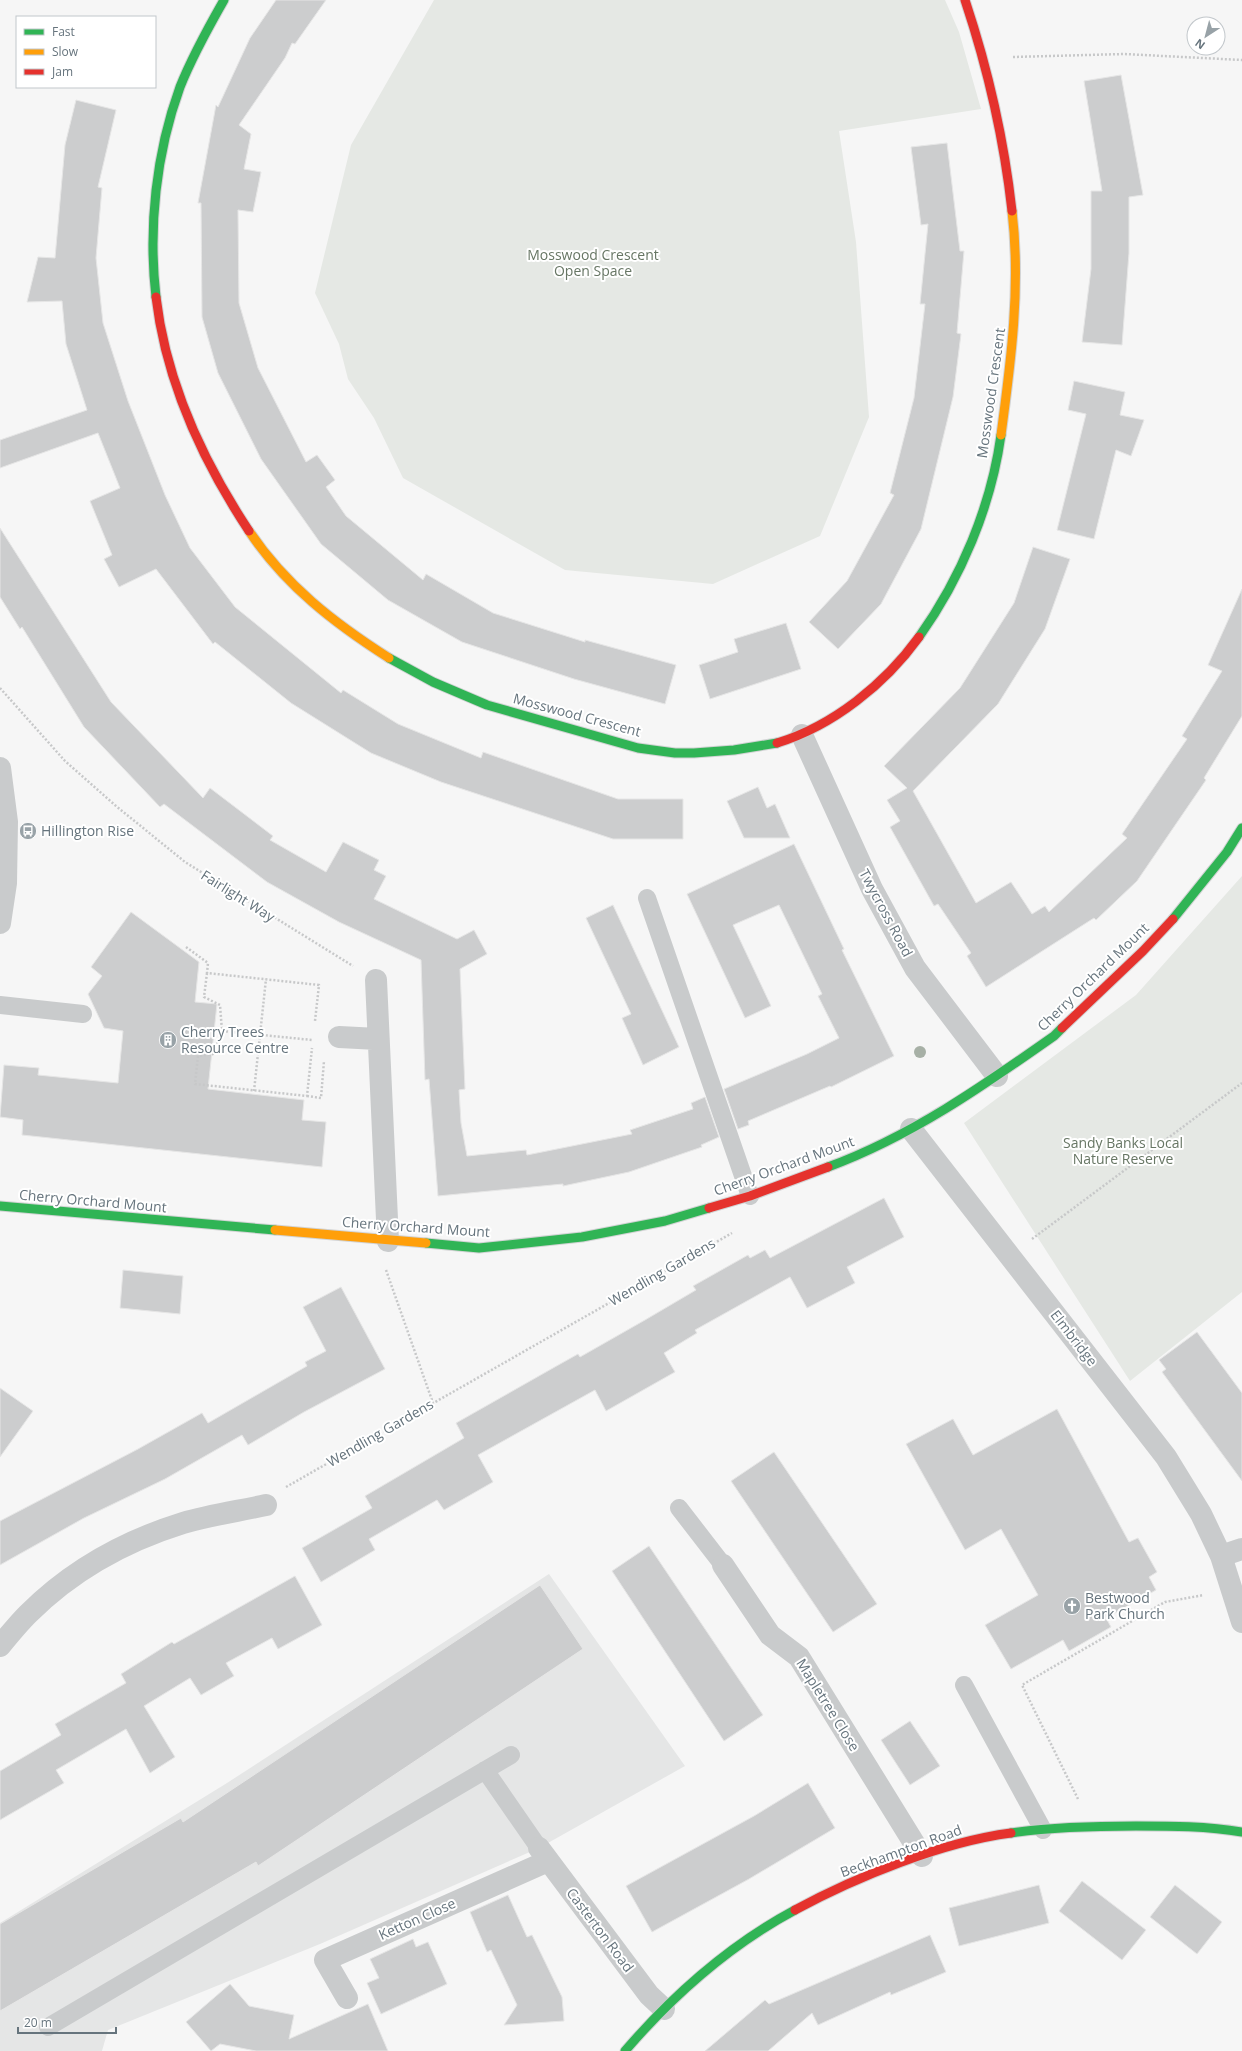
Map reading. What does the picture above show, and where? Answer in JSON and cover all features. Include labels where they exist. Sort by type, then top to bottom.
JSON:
[{"type":"street","name":"Mosswood Crescent","points":[[224,0],[203,36],[177,96],[162,156],[154,215],[153,282],[164,352],[186,415],[218,482],[259,546],[303,595],[355,636],[417,676],[482,704],[630,746],[690,753],[754,747],[802,735],[839,713],[877,685],[911,648],[942,602],[978,526],[992,482],[1003,430],[1014,323],[1016,250],[1007,160],[991,83],[964,0]]},
{"type":"street","name":"Twycross Road","points":[[802,735],[872,889],[915,968],[997,1076]]},
{"type":"street","points":[[0,768],[7,822],[6,883],[0,924]]},
{"type":"street","name":"Cherry Orchard Mount","points":[[0,1206],[478,1248],[582,1237],[665,1221],[750,1196],[832,1166],[911,1129],[997,1076],[1054,1036],[1144,951],[1187,903],[1227,852],[1242,828]]},
{"type":"street","points":[[376,980],[388,1241]]},
{"type":"street","points":[[338,1037],[378,1039]]},
{"type":"street","name":"Elmbridge","points":[[911,1129],[1166,1457],[1201,1514],[1221,1556],[1233,1589],[1242,1622]]},
{"type":"street","points":[[0,1646],[28,1614],[55,1590],[86,1567],[130,1542],[184,1523],[266,1505]]},
{"type":"street","points":[[1221,1556],[1242,1549]]},
{"type":"street","name":"Mapletree Close","points":[[723,1565],[770,1634],[799,1657],[922,1856]]},
{"type":"street","name":"Beckhampton Road","points":[[625,2051],[664,2009],[709,1967],[744,1940],[796,1909],[849,1883],[922,1856],[984,1837],[1092,1826],[1195,1826],[1242,1832]]},
{"type":"street","name":"Ketton Close","points":[[347,1998],[325,1960],[544,1855]]},
{"type":"street","name":"Casterton Road","points":[[544,1855],[648,1995],[664,2009]]},
{"type":"lane","points":[[647,898],[750,1196]]},
{"type":"lane","points":[[0,1005],[83,1014]]},
{"type":"lane","points":[[679,1508],[723,1565]]},
{"type":"lane","points":[[964,1685],[1043,1830]]},
{"type":"lane","points":[[48,2027],[511,1755]]},
{"type":"lane","points":[[485,1770],[544,1855]]},
{"type":"path","points":[[984,58],[1124,54],[1242,60]]},
{"type":"path","name":"Fairlight Way","points":[[0,688],[65,761],[116,806],[185,862],[276,920],[376,980]]},
{"type":"path","points":[[186,947],[208,963],[204,997],[220,1005],[222,1031],[213,1054],[198,1056],[195,1084],[322,1098],[324,1055],[334,1055],[338,1037]]},
{"type":"path","points":[[207,973],[319,985],[314,1025]]},
{"type":"path","points":[[254,1091],[266,979]]},
{"type":"path","points":[[222,1031],[313,1040]]},
{"type":"path","points":[[307,1096],[314,1032]]},
{"type":"path","points":[[1010,1256],[1242,1083]]},
{"type":"path","name":"Wendling Gardens","points":[[266,1505],[284,1488],[732,1232],[750,1196]]},
{"type":"path","points":[[388,1241],[384,1263],[433,1403]]},
{"type":"path","points":[[1092,1826],[1022,1685],[1165,1602],[1233,1589]]},
{"type":"shaded area","points":[[549,1574],[685,1766],[539,1848],[320,1944],[108,2030],[102,2051],[0,2051],[0,1923],[227,1783]]},
{"type":"green space","name":"Mosswood Crescent Open Space","points":[[434,0],[945,0],[959,32],[981,109],[839,131],[856,242],[869,417],[820,536],[713,584],[565,570],[403,478],[374,418],[348,379],[339,344],[315,293],[351,145]]},
{"type":"green space","name":"Sandy Banks Local Nature Reserve","points":[[1242,876],[1242,1292],[1130,1381],[964,1123],[1136,995]]},
{"type":"building","points":[[276,0],[326,0],[295,44],[292,43],[285,58],[239,125],[251,134],[244,169],[261,172],[253,212],[238,210],[239,303],[258,368],[306,462],[317,455],[335,480],[326,487],[346,516],[423,580],[426,574],[493,613],[585,642],[585,640],[676,665],[665,704],[574,679],[462,642],[388,600],[321,544],[261,459],[218,373],[202,317],[201,203],[198,203],[216,105],[218,107],[250,38]]},
{"type":"building","points":[[1121,75],[1143,195],[1129,197],[1129,253],[1122,345],[1082,342],[1091,269],[1091,191],[1102,191],[1084,81]]},
{"type":"building","points":[[76,100],[116,110],[98,187],[102,188],[96,258],[103,323],[128,401],[165,495],[190,548],[235,607],[341,693],[343,690],[398,724],[481,758],[483,752],[618,799],[683,799],[683,839],[613,839],[441,782],[371,753],[291,703],[215,642],[213,644],[156,569],[119,587],[104,559],[112,555],[90,501],[120,488],[98,433],[0,468],[0,440],[87,410],[66,344],[62,301],[27,302],[38,257],[55,258],[65,145]]},
{"type":"building","points":[[947,143],[960,251],[964,251],[957,333],[961,334],[953,397],[921,529],[881,604],[838,649],[809,622],[847,581],[894,495],[890,493],[914,398],[925,304],[920,304],[928,224],[921,225],[911,147]]},
{"type":"building","points":[[1074,381],[1125,392],[1120,415],[1144,420],[1131,456],[1116,450],[1094,539],[1057,530],[1086,414],[1068,410]]},
{"type":"building","points":[[0,528],[111,702],[203,798],[210,788],[273,836],[270,840],[326,872],[343,842],[379,860],[374,870],[386,876],[374,899],[457,939],[474,930],[487,954],[460,969],[465,1089],[459,1090],[461,1123],[467,1156],[526,1150],[527,1155],[632,1134],[630,1130],[693,1109],[691,1103],[705,1097],[719,1137],[701,1145],[702,1147],[629,1172],[563,1186],[563,1184],[438,1196],[429,1079],[425,1080],[421,960],[339,922],[267,882],[164,804],[160,807],[84,727],[22,627],[20,629],[0,597]]},
{"type":"building","points":[[1033,547],[1070,559],[1045,629],[998,704],[913,791],[976,903],[1011,882],[1032,914],[1045,906],[1049,912],[1127,838],[1122,834],[1187,739],[1182,736],[1222,671],[1208,665],[1242,589],[1242,716],[1204,778],[1206,780],[1137,881],[1096,920],[1094,918],[986,987],[967,956],[971,953],[938,904],[934,906],[890,827],[900,821],[887,800],[907,788],[884,766],[960,688],[1014,603]]},
{"type":"building","points":[[786,623],[801,669],[710,699],[699,665],[738,652],[734,639]]},
{"type":"building","points":[[758,787],[767,808],[775,804],[790,838],[744,838],[727,801]]},
{"type":"building","points":[[794,844],[844,949],[842,950],[894,1056],[831,1087],[830,1086],[748,1121],[749,1125],[738,1129],[724,1089],[807,1054],[839,1038],[818,996],[822,994],[779,905],[733,925],[771,1006],[745,1018],[687,894]]},
{"type":"building","points":[[613,905],[679,1047],[643,1065],[622,1018],[631,1014],[586,918]]},
{"type":"building","name":"Cherry Trees Resource Centre","points":[[131,912],[199,962],[195,1002],[217,1004],[208,1089],[304,1100],[302,1120],[326,1122],[322,1167],[22,1135],[23,1120],[0,1117],[4,1065],[39,1068],[38,1075],[118,1083],[123,1031],[104,1028],[88,994],[102,976],[91,967]]},
{"type":"building","points":[[884,1198],[904,1237],[847,1267],[855,1283],[807,1308],[790,1277],[695,1330],[697,1333],[664,1353],[675,1372],[606,1411],[595,1390],[478,1455],[493,1482],[444,1510],[437,1500],[369,1539],[375,1550],[321,1582],[302,1548],[372,1508],[365,1496],[464,1438],[456,1423],[578,1354],[580,1357],[645,1320],[696,1290],[693,1286],[748,1255],[750,1258],[765,1250],[770,1258]]},
{"type":"building","points":[[123,1270],[183,1276],[180,1314],[120,1308]]},
{"type":"building","points":[[341,1287],[385,1369],[304,1412],[248,1445],[242,1435],[165,1479],[84,1518],[0,1565],[0,1521],[138,1449],[202,1413],[208,1423],[307,1366],[305,1362],[326,1351],[303,1307]]},
{"type":"building","points":[[1197,1332],[1242,1393],[1242,1481],[1162,1372],[1166,1369],[1159,1360]]},
{"type":"building","points":[[0,1388],[33,1411],[0,1457]]},
{"type":"building","points":[[1057,1409],[1129,1542],[1138,1538],[1157,1572],[1149,1577],[1156,1590],[1106,1618],[1111,1627],[1069,1651],[1063,1640],[1011,1669],[985,1625],[1038,1595],[1001,1529],[965,1550],[906,1444],[953,1419],[973,1455]]},
{"type":"building","points":[[774,1452],[877,1604],[833,1632],[731,1481]]},
{"type":"building","points":[[649,1546],[763,1715],[724,1741],[612,1571]]},
{"type":"building","points":[[295,1576],[322,1625],[278,1649],[272,1638],[226,1663],[234,1676],[201,1695],[190,1678],[144,1706],[175,1757],[150,1773],[126,1729],[56,1770],[64,1783],[0,1820],[0,1771],[61,1735],[55,1724],[126,1683],[121,1674],[172,1642],[174,1644]]},
{"type":"building","points":[[540,1585],[583,1649],[258,1866],[256,1862],[0,2011],[0,1924],[181,1818],[183,1822]]},
{"type":"building","points":[[910,1721],[940,1766],[910,1785],[881,1740]]},
{"type":"building","points":[[808,1783],[835,1828],[749,1879],[652,1932],[626,1886],[754,1816]]},
{"type":"building","points":[[1082,1881],[1146,1930],[1122,1960],[1059,1911]]},
{"type":"building","points":[[1039,1885],[1049,1923],[959,1946],[949,1908]]},
{"type":"building","points":[[1175,1885],[1222,1922],[1197,1954],[1150,1917]]},
{"type":"building","points":[[508,1895],[527,1937],[532,1935],[562,1997],[564,2021],[504,2025],[517,2005],[491,1950],[487,1952],[470,1912]]},
{"type":"building","points":[[930,1935],[946,1972],[891,1995],[890,1992],[818,2025],[812,2013],[768,2051],[705,2051],[765,2000],[769,2004]]},
{"type":"building","points":[[413,1939],[416,1947],[428,1942],[447,1984],[381,2014],[367,1983],[379,1978],[370,1959]]},
{"type":"building","points":[[230,1984],[249,2006],[294,2015],[289,2039],[368,2004],[388,2051],[256,2051],[220,2044],[211,2051],[186,2022]]},
{"type":"traffic: fast","points":[[156,297],[153,244],[154,218],[156,191],[165,138],[180,87],[200,43],[224,0]]},
{"type":"traffic: fast","points":[[919,637],[948,591],[972,541],[990,489],[1001,435]]},
{"type":"traffic: fast","points":[[389,658],[433,682],[487,705],[638,748],[675,753],[694,753],[734,750],[777,743]]},
{"type":"traffic: fast","points":[[1173,919],[1227,852],[1242,828]]},
{"type":"traffic: fast","points":[[828,1167],[858,1155],[917,1126],[973,1092],[1054,1036],[1062,1028]]},
{"type":"traffic: fast","points":[[0,1206],[275,1230]]},
{"type":"traffic: fast","points":[[426,1243],[479,1248],[582,1237],[665,1221],[709,1208]]},
{"type":"traffic: fast","points":[[1011,1833],[1057,1828],[1120,1826],[1189,1827],[1242,1832]]},
{"type":"traffic: fast","points":[[625,2051],[663,2010],[703,1973],[747,1939],[795,1910]]},
{"type":"traffic: slow","points":[[1001,435],[1014,323],[1015,239],[1012,211]]},
{"type":"traffic: slow","points":[[249,531],[278,569],[312,602],[349,631],[389,658]]},
{"type":"traffic: slow","points":[[275,1230],[426,1243]]},
{"type":"traffic: jam","points":[[965,0],[981,52],[994,104],[1005,157],[1012,211]]},
{"type":"traffic: jam","points":[[156,297],[161,329],[177,390],[216,476],[249,531]]},
{"type":"traffic: jam","points":[[777,743],[818,726],[856,701],[874,687],[890,671],[919,637]]},
{"type":"traffic: jam","points":[[1062,1028],[1143,951],[1173,919]]},
{"type":"traffic: jam","points":[[709,1208],[750,1196],[828,1167]]},
{"type":"traffic: jam","points":[[795,1910],[845,1885],[900,1862],[957,1844],[1011,1833]]},
{"type":"place","name":"Hillington Rise","points":[[28,831]]},
{"type":"place","name":"Cherry Trees Resource Centre","points":[[168,1040]]},
{"type":"place","name":"Bestwood Park Church","points":[[1072,1606]]}]
